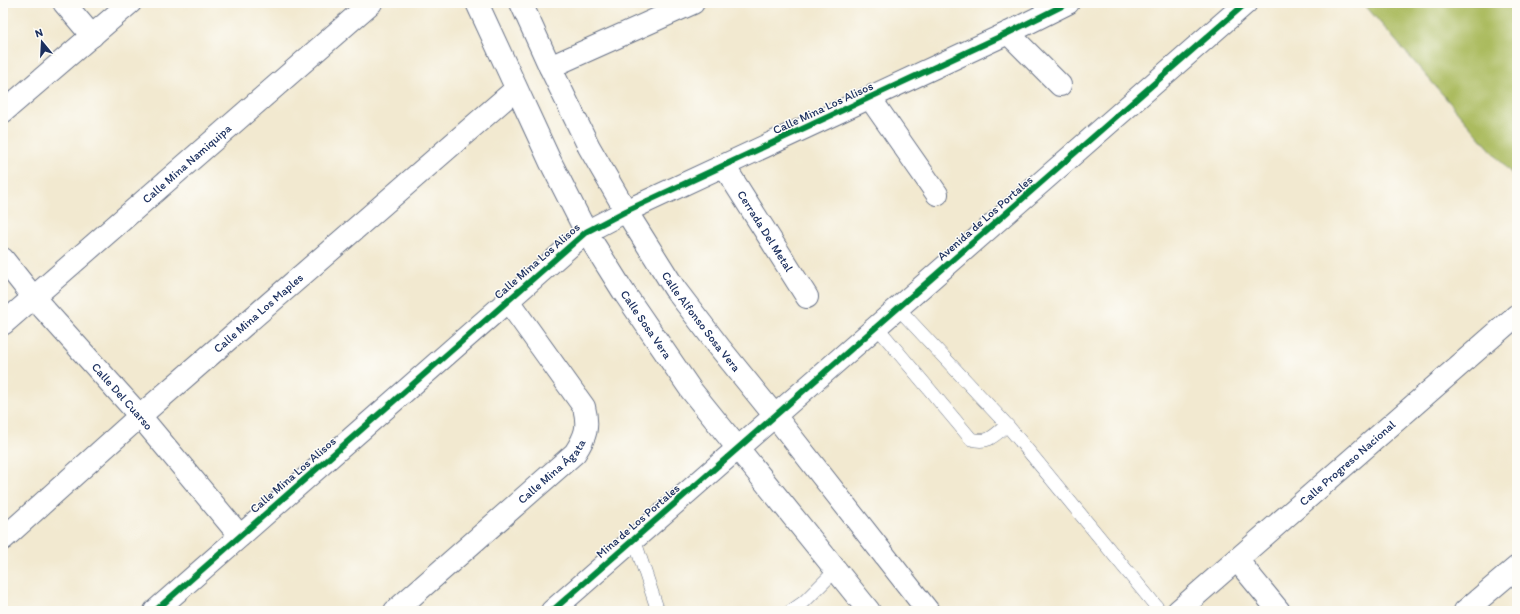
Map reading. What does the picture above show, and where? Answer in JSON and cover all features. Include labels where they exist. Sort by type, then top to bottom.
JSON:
[{"type":"street","points":[[64,3],[92,36]]},
{"type":"street","points":[[3,112],[130,3]]},
{"type":"street","name":"Calle Mina Namiquipa","points":[[3,324],[370,3]]},
{"type":"street","name":"Calle Sosa Vera","points":[[477,3],[550,161],[586,232],[623,292],[690,390],[869,611]]},
{"type":"street","name":"Calle Alfonso Sosa Vera","points":[[521,3],[589,147],[626,211],[675,289],[928,611]]},
{"type":"street","points":[[550,67],[694,3]]},
{"type":"street","name":"Calle Mina Los Alisos","points":[[155,611],[586,232],[626,211],[1008,34],[1068,3]]},
{"type":"street","name":"Avenida de Los Portales","points":[[738,448],[1246,3]]},
{"type":"street","points":[[1008,34],[1060,85]]},
{"type":"street","name":"Calle Mina Los Maples","points":[[3,539],[140,416],[516,89]]},
{"type":"street","points":[[870,98],[937,194]]},
{"type":"street","name":"Cerrada Del Metal","points":[[724,166],[807,297]]},
{"type":"street","name":"Calle Del Cuarso","points":[[3,259],[34,298],[140,416],[240,536]]},
{"type":"street","name":"Calle Mina Ágata","points":[[395,611],[575,453],[587,430],[587,419],[584,407],[508,301]]},
{"type":"street","name":"Calle Progreso Nacional","points":[[1178,611],[1517,315]]},
{"type":"street","name":"Mina de Los Portales","points":[[552,611],[738,448]]},
{"type":"street","points":[[1237,560],[1279,611]]},
{"type":"street","points":[[1465,611],[1517,567]]},
{"type":"lane","points":[[898,308],[1006,425],[1160,611]]},
{"type":"lane","points":[[877,327],[971,439],[984,441],[992,438],[1006,425]]},
{"type":"lane","points":[[634,539],[658,611]]},
{"type":"lane","points":[[791,611],[804,602],[836,570]]},
{"type":"green space","points":[[1363,3],[1517,3],[1517,180]]},
{"type":"cycle path","points":[[155,611],[586,232],[626,211],[1008,33],[1068,3]]},
{"type":"cycle path","points":[[552,611],[1246,3]]}]
